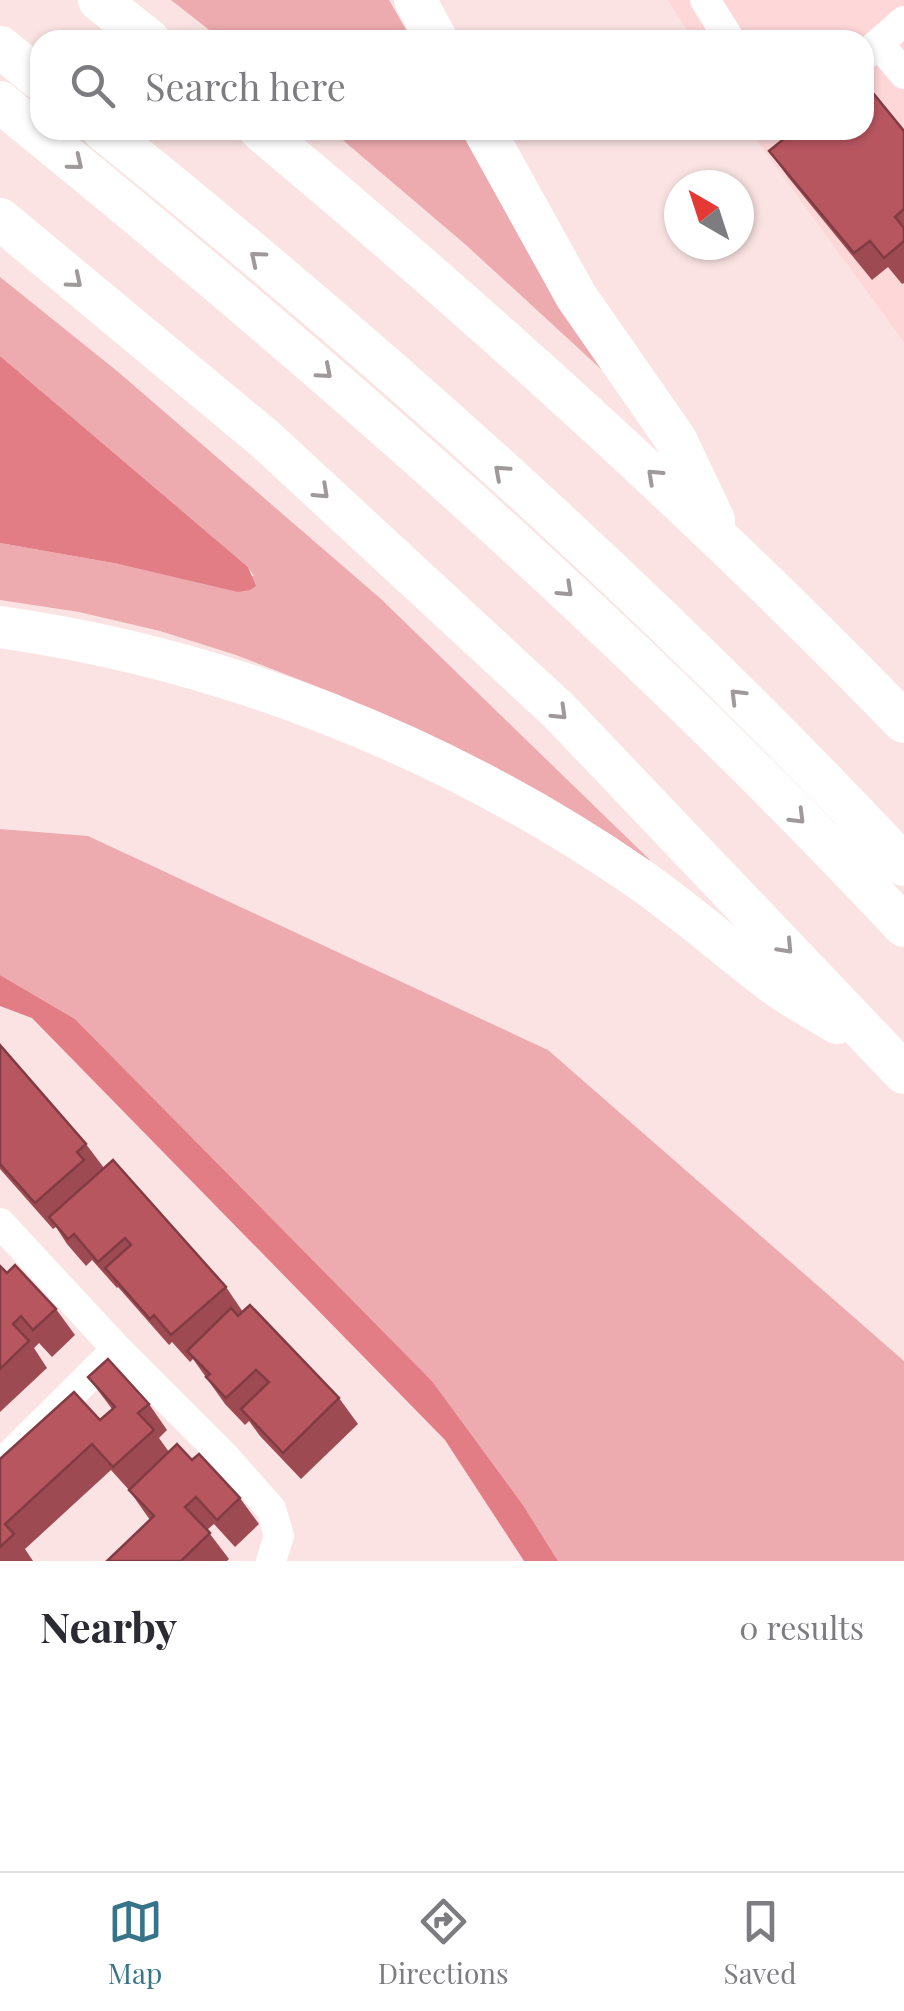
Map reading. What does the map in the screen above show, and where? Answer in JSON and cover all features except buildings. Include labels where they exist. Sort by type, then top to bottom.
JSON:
[{"type":"highway","points":[[100,0],[137,30]]},
{"type":"highway","points":[[415,0],[431,30]]},
{"type":"highway","points":[[0,48],[30,71]]},
{"type":"highway","points":[[0,102],[30,127]]},
{"type":"highway","points":[[46,140],[250,307],[399,437],[629,649],[904,926]]},
{"type":"highway","points":[[115,140],[277,275],[534,501],[665,625],[904,864]]},
{"type":"highway","points":[[272,140],[486,324],[725,543],[904,722]]},
{"type":"highway","points":[[490,140],[576,296],[676,440],[725,543]]},
{"type":"highway","points":[[0,219],[266,439],[559,711],[896,1064]]},
{"type":"highway","points":[[0,627],[100,645],[237,682],[373,732],[441,764],[510,799],[638,878],[778,986],[896,1064]]},
{"type":"street","points":[[705,0],[724,30]]},
{"type":"street","points":[[874,47],[904,21]]},
{"type":"street","points":[[874,52],[904,74]]},
{"type":"street","points":[[0,1224],[271,1509],[278,1536],[271,1561]]},
{"type":"street","points":[[0,1465],[117,1349]]},
{"type":"shaded area","points":[[171,0],[389,0],[406,30],[209,30]]},
{"type":"shaded area","points":[[668,0],[904,0],[904,342],[756,140],[874,140],[874,30],[687,30]]},
{"type":"shaded area","points":[[343,140],[470,140],[602,370],[466,245]]},
{"type":"shaded area","points":[[0,277],[117,371],[381,599],[650,860],[644,867],[339,695],[160,631],[79,612],[0,600],[0,543],[119,564],[254,576],[0,356]]},
{"type":"shaded area","points":[[0,356],[248,567],[256,586],[238,592],[119,564],[0,543]]},
{"type":"shaded area","points":[[0,829],[88,836],[548,1050],[904,1361],[904,1561],[558,1561],[523,1505],[432,1381],[75,1019],[0,975]]},
{"type":"shaded area","points":[[0,975],[75,1019],[432,1381],[523,1505],[558,1561],[524,1561],[445,1440],[32,1018],[0,1006]]}]
